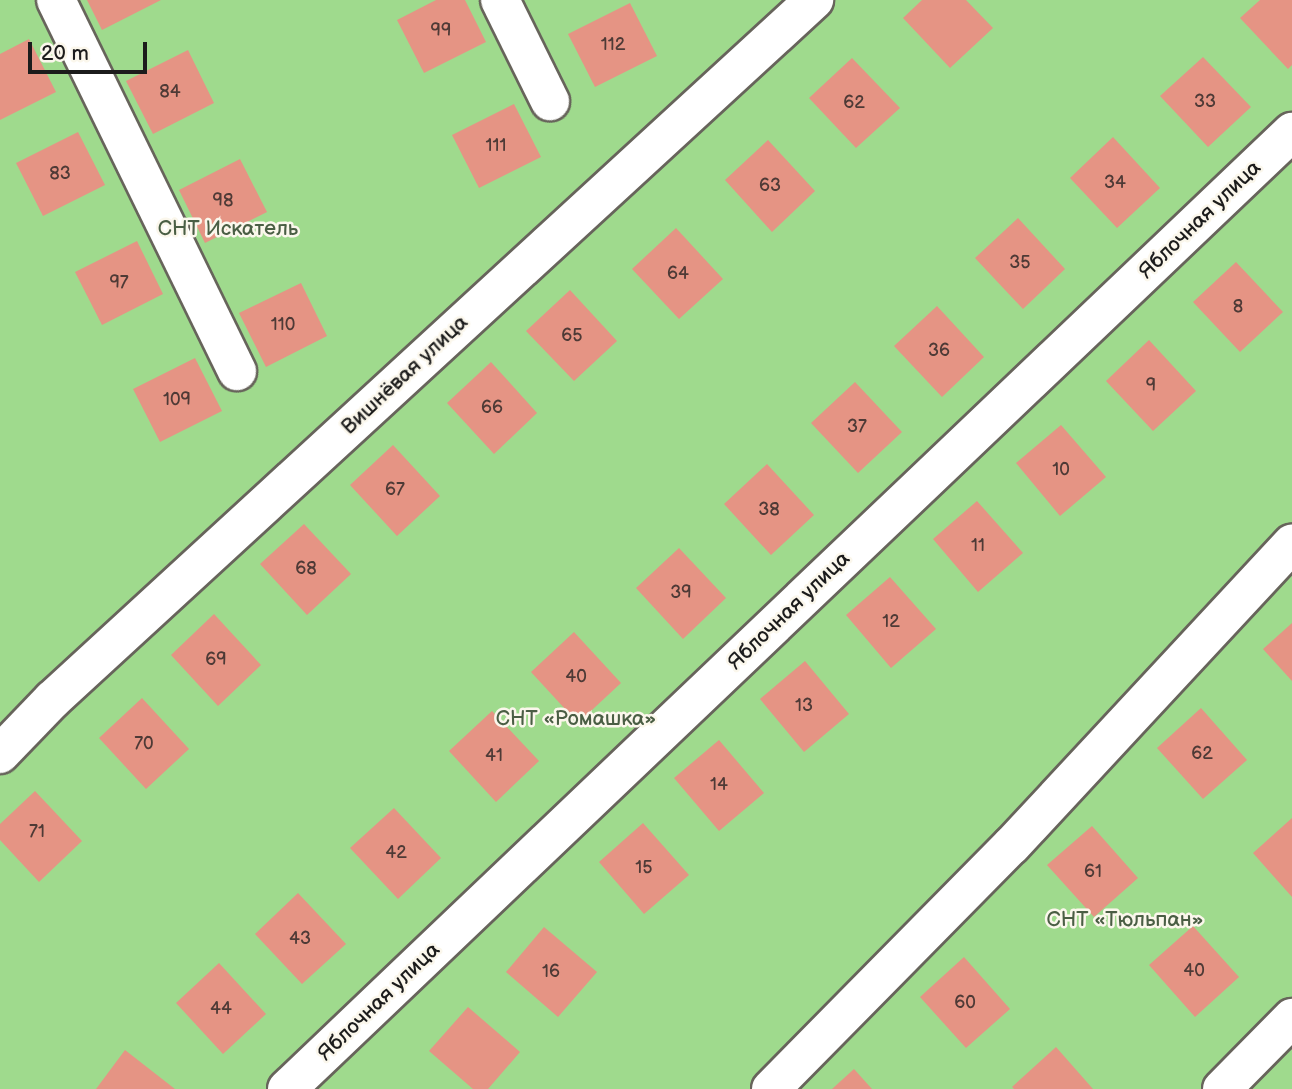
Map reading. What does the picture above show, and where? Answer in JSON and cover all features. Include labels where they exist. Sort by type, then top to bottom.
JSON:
[{"type":"street","points":[[56,0],[237,371]]},
{"type":"street","points":[[500,0],[550,101]]},
{"type":"street","name":"Вишнёвая улица","points":[[0,754],[52,700],[814,0]]},
{"type":"street","name":"Яблочная улица","points":[[287,1089],[1292,132]]},
{"type":"street","points":[[771,1089],[1011,846],[1292,544]]},
{"type":"street","points":[[1223,1089],[1292,1018]]},
{"type":"green space","name":"СНТ «Ромашка»","points":[[0,0],[1292,0],[1292,1089],[0,1089]]},
{"type":"building","points":[[87,0],[161,0],[102,30]]},
{"type":"building","points":[[436,0],[465,0],[486,42],[424,73],[397,20]]},
{"type":"building","points":[[922,0],[966,0],[993,28],[950,68],[903,18]]},
{"type":"building","points":[[1260,0],[1292,0],[1292,65],[1288,69],[1240,18]]},
{"type":"building","points":[[630,3],[657,56],[595,87],[568,34]]},
{"type":"building","points":[[29,39],[56,92],[0,120],[0,54]]},
{"type":"building","points":[[188,50],[214,103],[153,134],[126,81]]},
{"type":"building","points":[[1203,57],[1251,107],[1208,147],[1160,96]]},
{"type":"building","points":[[852,58],[900,108],[856,148],[809,98]]},
{"type":"building","points":[[514,104],[541,157],[479,188],[452,135]]},
{"type":"building","points":[[78,132],[105,185],[43,216],[16,163]]},
{"type":"building","points":[[1113,137],[1160,188],[1117,228],[1070,178]]},
{"type":"building","points":[[768,140],[815,191],[772,232],[725,180]]},
{"type":"building","points":[[240,159],[267,212],[205,243],[179,190]]},
{"type":"building","points":[[1018,218],[1065,269],[1023,309],[975,258]]},
{"type":"building","points":[[676,228],[723,279],[679,319],[632,269]]},
{"type":"building","points":[[137,241],[163,294],[102,325],[75,272]]},
{"type":"building","points":[[1236,262],[1283,312],[1240,352],[1193,302]]},
{"type":"building","points":[[301,283],[327,336],[266,367],[239,313]]},
{"type":"building","points":[[570,290],[617,341],[574,381],[526,331]]},
{"type":"building","points":[[937,306],[984,357],[942,397],[894,346]]},
{"type":"building","points":[[1149,340],[1196,391],[1153,431],[1106,381]]},
{"type":"building","points":[[195,358],[222,411],[160,442],[133,389]]},
{"type":"building","points":[[491,362],[537,413],[494,454],[447,403]]},
{"type":"building","points":[[855,382],[902,432],[858,473],[811,423]]},
{"type":"building","points":[[1061,425],[1106,477],[1060,516],[1016,463]]},
{"type":"building","points":[[393,445],[440,496],[397,536],[350,485]]},
{"type":"building","points":[[767,464],[814,515],[771,555],[724,504]]},
{"type":"building","points":[[977,501],[1023,553],[978,592],[933,539]]},
{"type":"building","points":[[304,524],[351,574],[307,615],[260,564]]},
{"type":"building","points":[[679,548],[726,598],[683,639],[636,588]]},
{"type":"building","points":[[890,577],[936,629],[891,668],[846,615]]},
{"type":"building","points":[[214,614],[261,665],[218,706],[171,655]]},
{"type":"building","points":[[1292,623],[1292,681],[1263,649]]},
{"type":"building","points":[[574,632],[621,683],[578,723],[531,672]]},
{"type":"building","points":[[805,661],[849,714],[804,752],[760,699]]},
{"type":"building","points":[[142,698],[189,749],[146,789],[99,738]]},
{"type":"building","points":[[1201,708],[1247,760],[1203,799],[1157,748]]},
{"type":"building","points":[[492,711],[539,761],[496,802],[449,751]]},
{"type":"building","points":[[719,740],[764,793],[719,831],[674,778]]},
{"type":"building","points":[[35,791],[82,841],[39,882],[0,840],[0,824]]},
{"type":"building","points":[[394,808],[441,858],[398,899],[350,848]]},
{"type":"building","points":[[1292,818],[1292,897],[1253,853]]},
{"type":"building","points":[[643,823],[689,875],[644,914],[599,862]]},
{"type":"building","points":[[1092,826],[1138,878],[1094,917],[1047,865]]},
{"type":"building","points":[[298,893],[346,944],[302,984],[255,934]]},
{"type":"building","points":[[1193,926],[1239,977],[1195,1017],[1149,965]]},
{"type":"building","points":[[544,927],[597,972],[558,1017],[506,972]]},
{"type":"building","points":[[964,957],[1010,1009],[966,1048],[920,997]]},
{"type":"building","points":[[219,963],[266,1014],[223,1054],[176,1003]]},
{"type":"building","points":[[468,1007],[520,1052],[488,1089],[473,1089],[429,1051]]},
{"type":"building","points":[[1056,1047],[1093,1089],[1012,1087]]},
{"type":"building","points":[[125,1050],[175,1089],[96,1089]]},
{"type":"building","points":[[854,1069],[872,1089],[832,1089]]},
{"type":"park label","name":"СНТ Искатель","points":[[228,229]]},
{"type":"park label","name":"СНТ «Тюльпан»","points":[[1125,920]]}]
